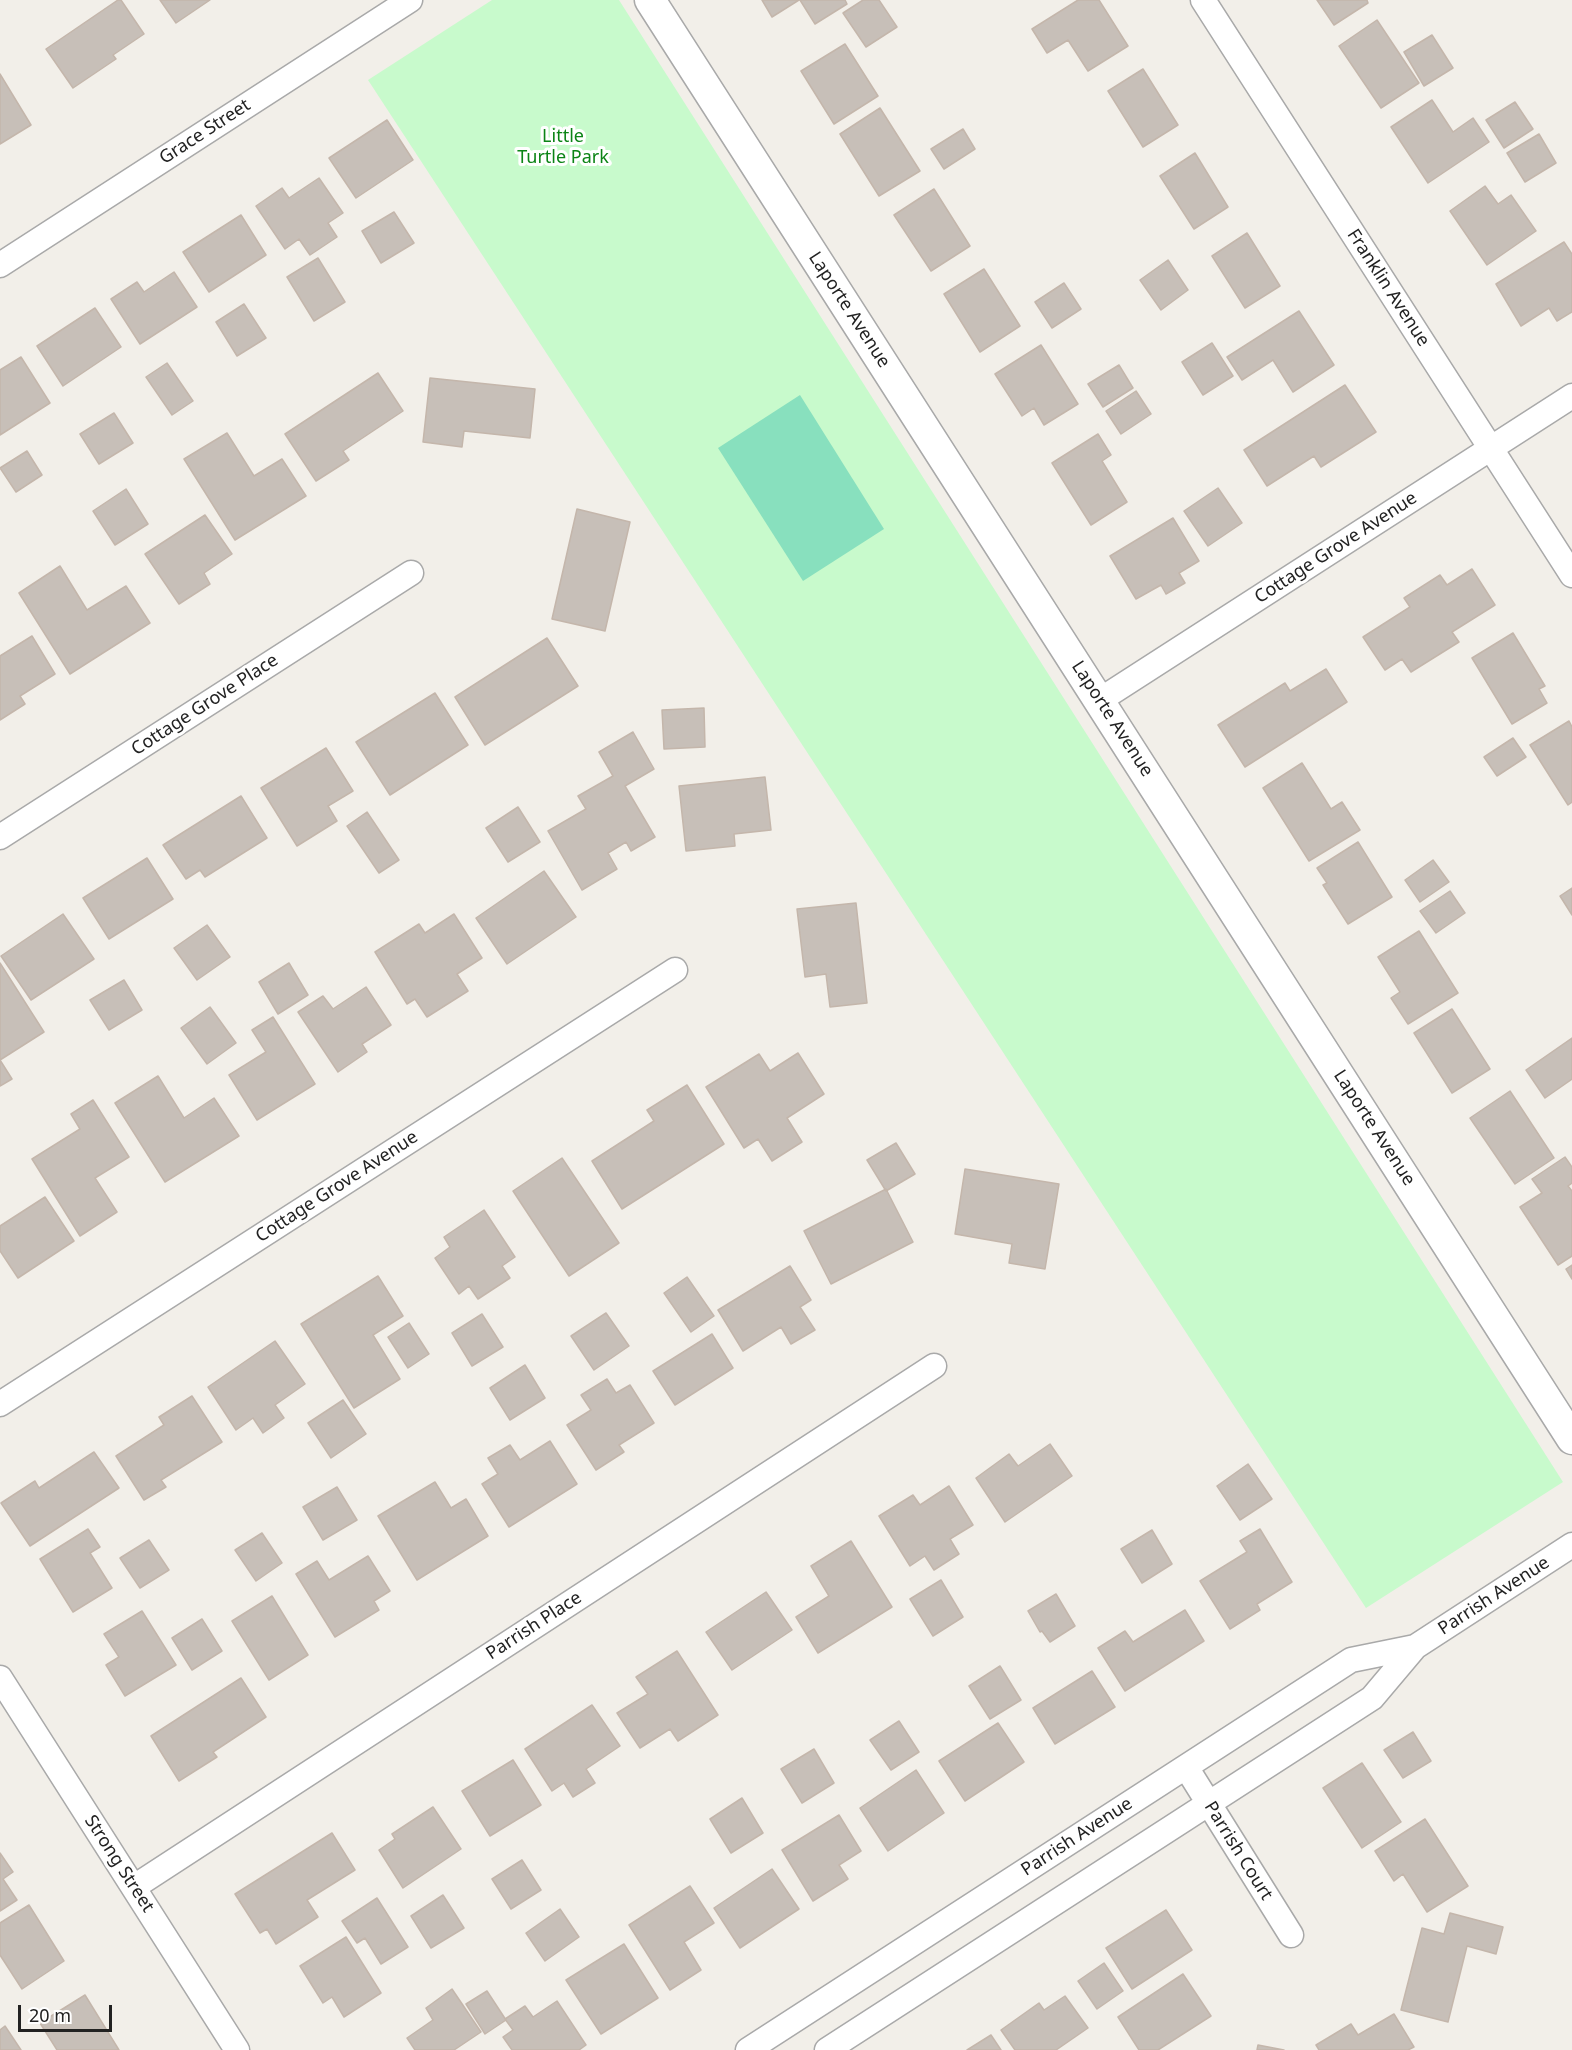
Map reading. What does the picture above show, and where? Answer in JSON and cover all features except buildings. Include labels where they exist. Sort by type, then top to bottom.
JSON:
[{"type":"street","name":"Grace Street","points":[[0,265],[410,0]]},
{"type":"street","name":"Laporte Avenue","points":[[650,0],[1572,1439]]},
{"type":"street","name":"Franklin Avenue","points":[[1203,0],[1572,576]]},
{"type":"street","name":"Cottage Grove Avenue","points":[[1100,700],[1572,396]]},
{"type":"street","name":"Cottage Grove Place","points":[[0,837],[411,573]]},
{"type":"street","name":"Cottage Grove Avenue","points":[[0,1404],[675,970]]},
{"type":"street","name":"Parrish Place","points":[[134,1887],[934,1366]]},
{"type":"street","name":"Parrish Avenue","points":[[827,2050],[1372,1698],[1415,1647],[1572,1545]]},
{"type":"street","name":"Parrish Avenue","points":[[748,2050],[1351,1660],[1415,1647]]},
{"type":"street","name":"Strong Street","points":[[0,1678],[237,2050]]},
{"type":"street","name":"Parrish Court","points":[[1186,1767],[1291,1935]]},
{"type":"green space","name":"Little Turtle Park","points":[[492,0],[619,0],[1563,1482],[1366,1608],[368,80]]},
{"type":"green space","points":[[800,395],[884,529],[803,581],[718,448]]}]
